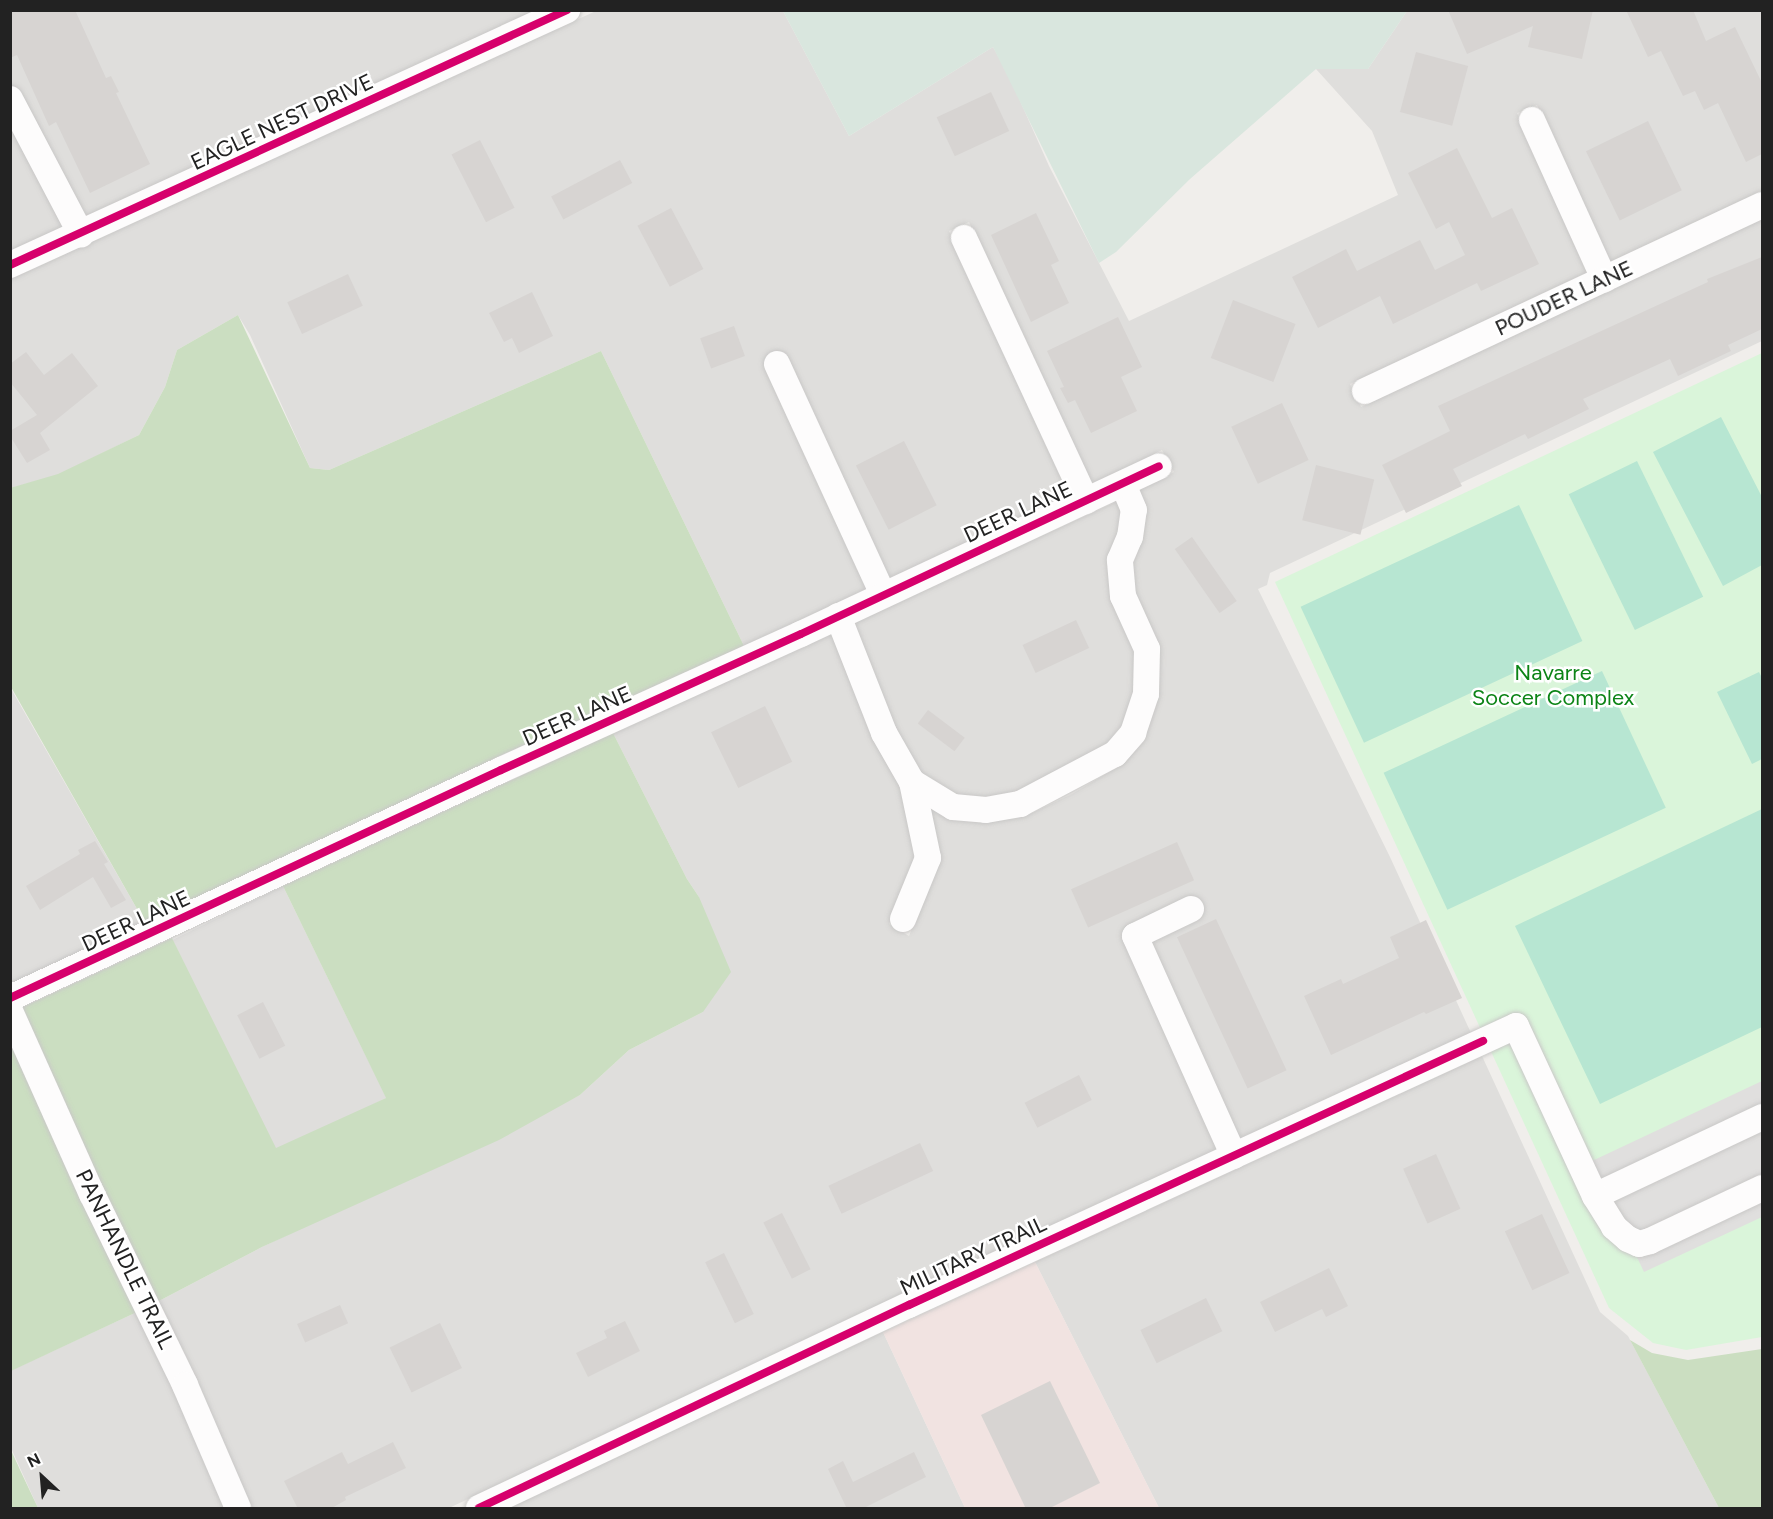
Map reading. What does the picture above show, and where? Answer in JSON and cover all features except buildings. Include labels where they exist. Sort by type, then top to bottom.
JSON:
[{"type":"street","name":"EAGLE NEST DRIVE","points":[[10,265],[567,10]]},
{"type":"street","points":[[10,99],[81,234]]},
{"type":"street","points":[[1532,120],[1604,279]]},
{"type":"street","name":"POUDER LANE","points":[[1365,391],[1762,205]]},
{"type":"street","points":[[964,238],[1086,501]]},
{"type":"street","points":[[777,364],[883,594]]},
{"type":"street","name":"DEER LANE","points":[[10,998],[1159,466]]},
{"type":"street","points":[[912,782],[953,807],[986,810],[1020,804],[1066,783],[1115,754],[1132,733],[1146,694],[1147,649],[1123,596],[1120,560],[1130,537],[1134,510],[1123,484]]},
{"type":"street","points":[[838,616],[884,733],[912,782],[928,858],[903,919]]},
{"type":"street","points":[[1191,909],[1136,936],[1234,1156]]},
{"type":"street","name":"PANHANDLE TRAIL","points":[[10,1011],[92,1194],[185,1384],[237,1509]]},
{"type":"street","name":"MILITARY TRAIL","points":[[479,1509],[909,1305],[1516,1026],[1595,1196]]},
{"type":"street","points":[[1762,1117],[1595,1196],[1614,1227],[1628,1239],[1639,1244],[1762,1188]]},
{"type":"shaded area","points":[[11,11],[536,11],[11,251]]},
{"type":"shaded area","points":[[596,11],[783,11],[849,136],[993,47],[1009,76],[1049,166],[1129,321],[1398,195],[1372,131],[1316,69],[1368,69],[1407,11],[1762,11],[1762,191],[1608,263],[1537,105],[1517,113],[1588,272],[1350,384],[1361,407],[1762,219],[1762,341],[1270,573],[1267,585],[1258,589],[1390,857],[1471,1033],[903,1294],[449,1508],[250,1508],[157,1302],[262,1247],[580,1095],[629,1050],[703,1012],[699,897],[687,879],[613,733],[832,633],[901,786],[916,856],[889,924],[909,936],[938,865],[935,828],[929,805],[986,822],[1026,816],[1072,794],[1121,765],[1143,738],[1132,564],[1138,491],[1174,472],[1162,450],[1091,485],[969,222],[949,231],[1071,494],[744,646],[601,351],[329,470],[310,468],[250,335],[238,315],[177,350],[165,387],[139,435],[58,475],[11,488],[11,279]]},
{"type":"shaded area","points":[[783,11],[1407,11],[1368,69],[1316,69],[1190,179],[1116,252],[1099,263],[993,47],[849,136]]},
{"type":"shaded area","points":[[1118,501],[1122,510],[1135,650],[1134,690],[1122,725],[1107,744],[1016,792],[985,798],[956,794],[921,774],[895,728],[852,623]]},
{"type":"shaded area","points":[[10,687],[145,923],[10,984]]},
{"type":"shaded area","points":[[283,886],[386,1098],[276,1152],[172,940]]},
{"type":"shaded area","points":[[1482,1056],[1600,1312],[1628,1336],[1719,1508],[1159,1508],[1035,1262]]},
{"type":"shaded area","points":[[1762,1081],[1762,1217],[1644,1272],[1592,1161]]},
{"type":"shaded area","points":[[1035,1262],[1159,1508],[965,1508],[883,1332]]},
{"type":"shaded area","points":[[137,1312],[175,1389],[225,1508],[38,1508],[11,1448],[10,1371]]},
{"type":"shaded area","points":[[883,1332],[965,1508],[508,1508]]},
{"type":"green space","points":[[238,315],[310,468],[329,470],[601,351],[744,646],[495,758],[145,923],[11,687],[10,488],[58,474],[139,435],[165,387],[177,350]]},
{"type":"green space","name":"Navarre Soccer Complex","points":[[1762,353],[1762,1337],[1686,1350],[1653,1343],[1609,1308],[1275,582]]},
{"type":"green space","points":[[1721,417],[1762,497],[1762,565],[1723,586],[1653,452]]},
{"type":"green space","points":[[1637,461],[1703,597],[1635,630],[1569,494]]},
{"type":"green space","points":[[1519,505],[1582,641],[1364,743],[1301,607]]},
{"type":"green space","points":[[1602,671],[1666,808],[1447,910],[1384,773]]},
{"type":"green space","points":[[1759,672],[1762,678],[1762,759],[1752,764],[1717,692]]},
{"type":"green space","points":[[613,733],[687,879],[699,897],[731,972],[703,1012],[629,1050],[580,1095],[499,1140],[262,1247],[157,1302],[103,1190],[21,1008],[172,938],[276,1148],[386,1098],[283,886]]},
{"type":"green space","points":[[1762,809],[1762,1027],[1600,1104],[1515,926]]},
{"type":"green space","points":[[10,1037],[137,1312],[11,1371],[10,1371]]},
{"type":"green space","points":[[1630,1340],[1652,1353],[1688,1360],[1762,1349],[1762,1508],[1719,1508]]},
{"type":"green space","points":[[10,1448],[21,1472],[38,1508],[11,1508]]},
{"type":"cycle path","points":[[10,265],[567,10]]},
{"type":"cycle path","points":[[10,998],[501,770],[801,634],[1159,466]]},
{"type":"cycle path","points":[[479,1508],[909,1305],[1483,1041]]}]
